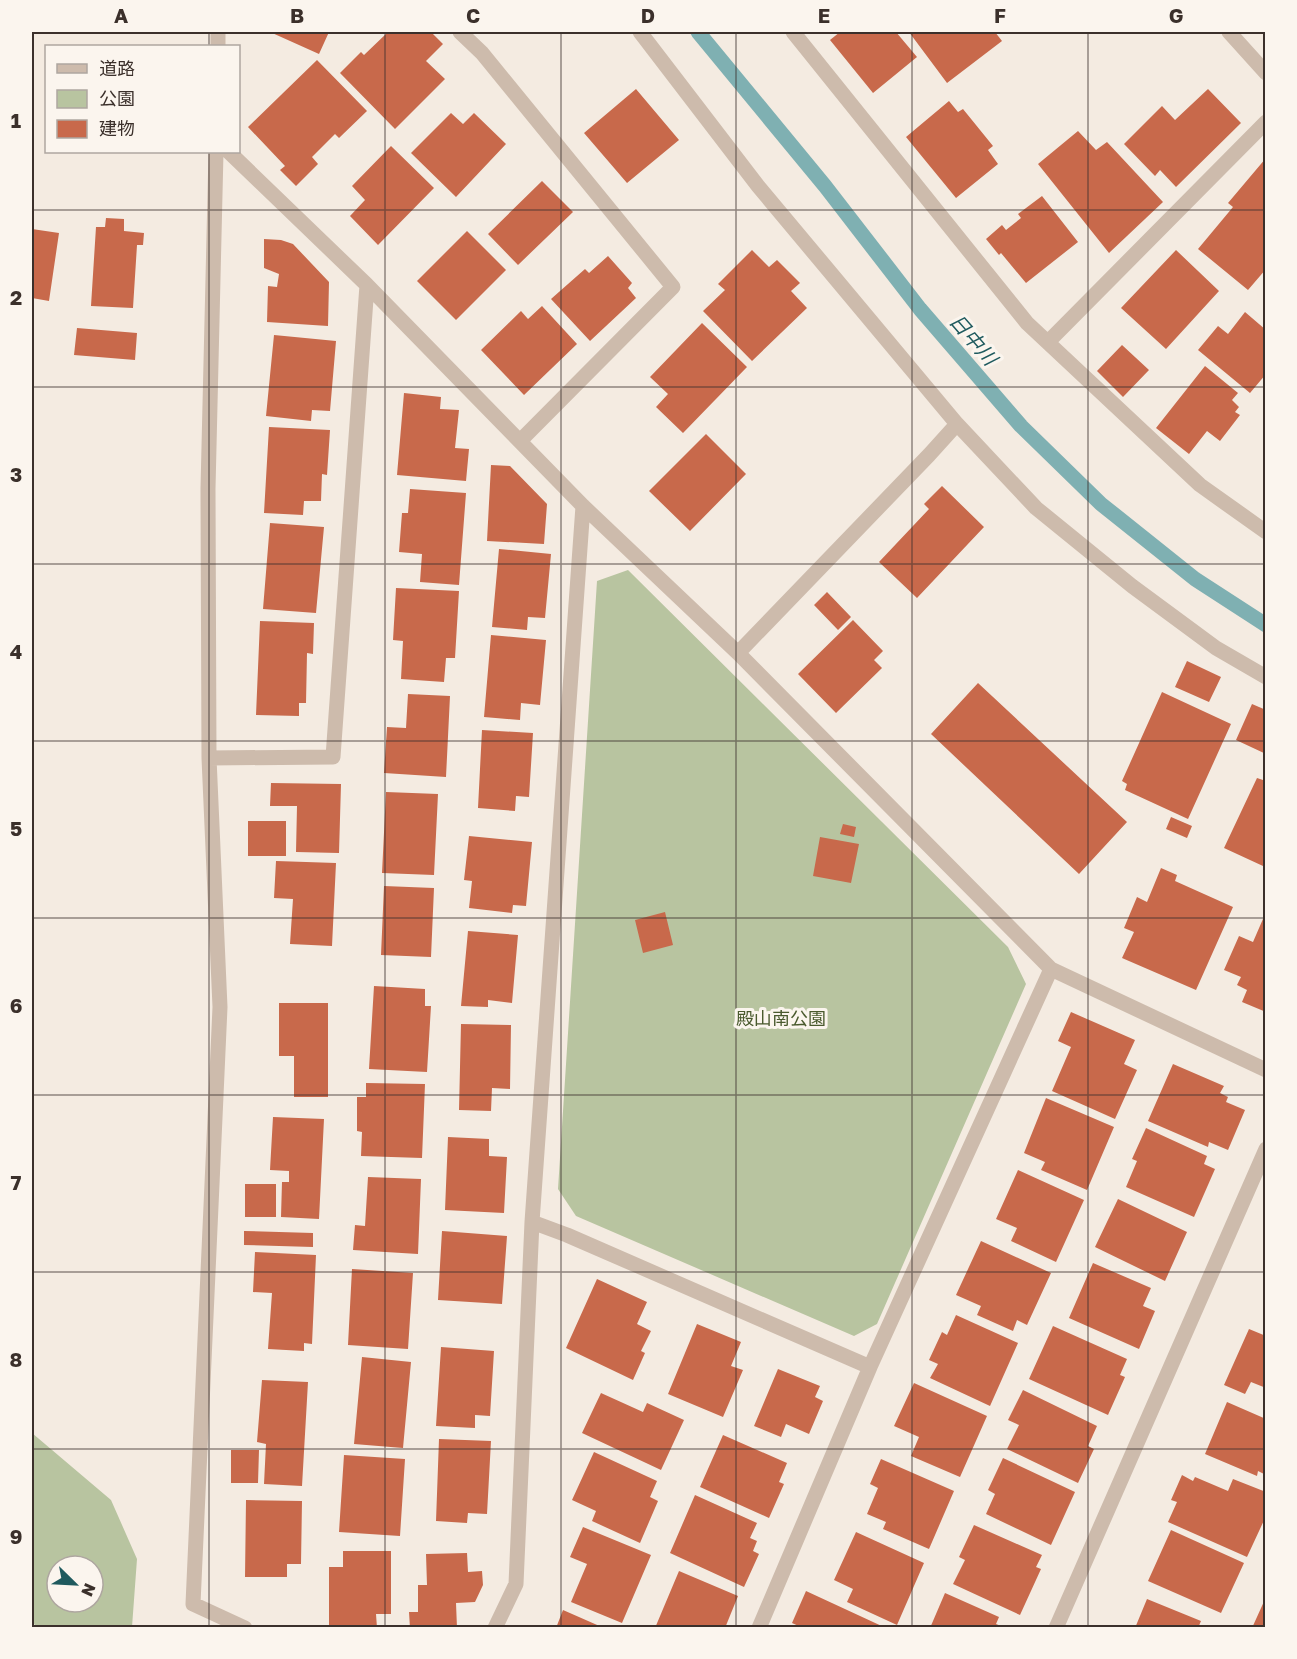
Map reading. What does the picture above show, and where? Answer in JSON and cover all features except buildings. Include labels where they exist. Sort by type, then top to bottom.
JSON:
[{"type":"street","points":[[460,32],[482,53],[673,287],[520,441]]},
{"type":"street","points":[[640,32],[758,186],[957,424],[1036,508],[1132,586],[1216,648],[1266,677]]},
{"type":"street","points":[[793,32],[1027,323],[1200,485],[1266,532]]},
{"type":"street","points":[[1229,32],[1266,73]]},
{"type":"street","points":[[1048,342],[1266,122]]},
{"type":"street","points":[[216,153],[208,489],[209,758],[220,1007],[193,1604],[245,1628]]},
{"type":"street","points":[[230,153],[367,285],[583,506],[738,653],[1051,969],[1266,1070]]},
{"type":"street","points":[[209,758],[333,756],[367,285]]},
{"type":"street","points":[[738,653],[957,424]]},
{"type":"street","points":[[495,1628],[516,1584],[532,1222],[583,506]]},
{"type":"street","points":[[759,1628],[870,1367],[1051,969]]},
{"type":"street","points":[[1056,1628],[1266,1149]]},
{"type":"street","points":[[532,1222],[567,1235],[870,1367]]},
{"type":"green space","name":"殿山南公園","points":[[628,570],[1008,947],[1026,984],[877,1324],[854,1336],[576,1216],[558,1189],[597,581]]},
{"type":"green space","points":[[32,1433],[111,1500],[137,1559],[132,1627],[36,1627],[32,1620]]},
{"type":"waterway","name":"日中川","points":[[698,32],[825,186],[920,309],[1021,426],[1101,504],[1195,579],[1266,625]]}]
